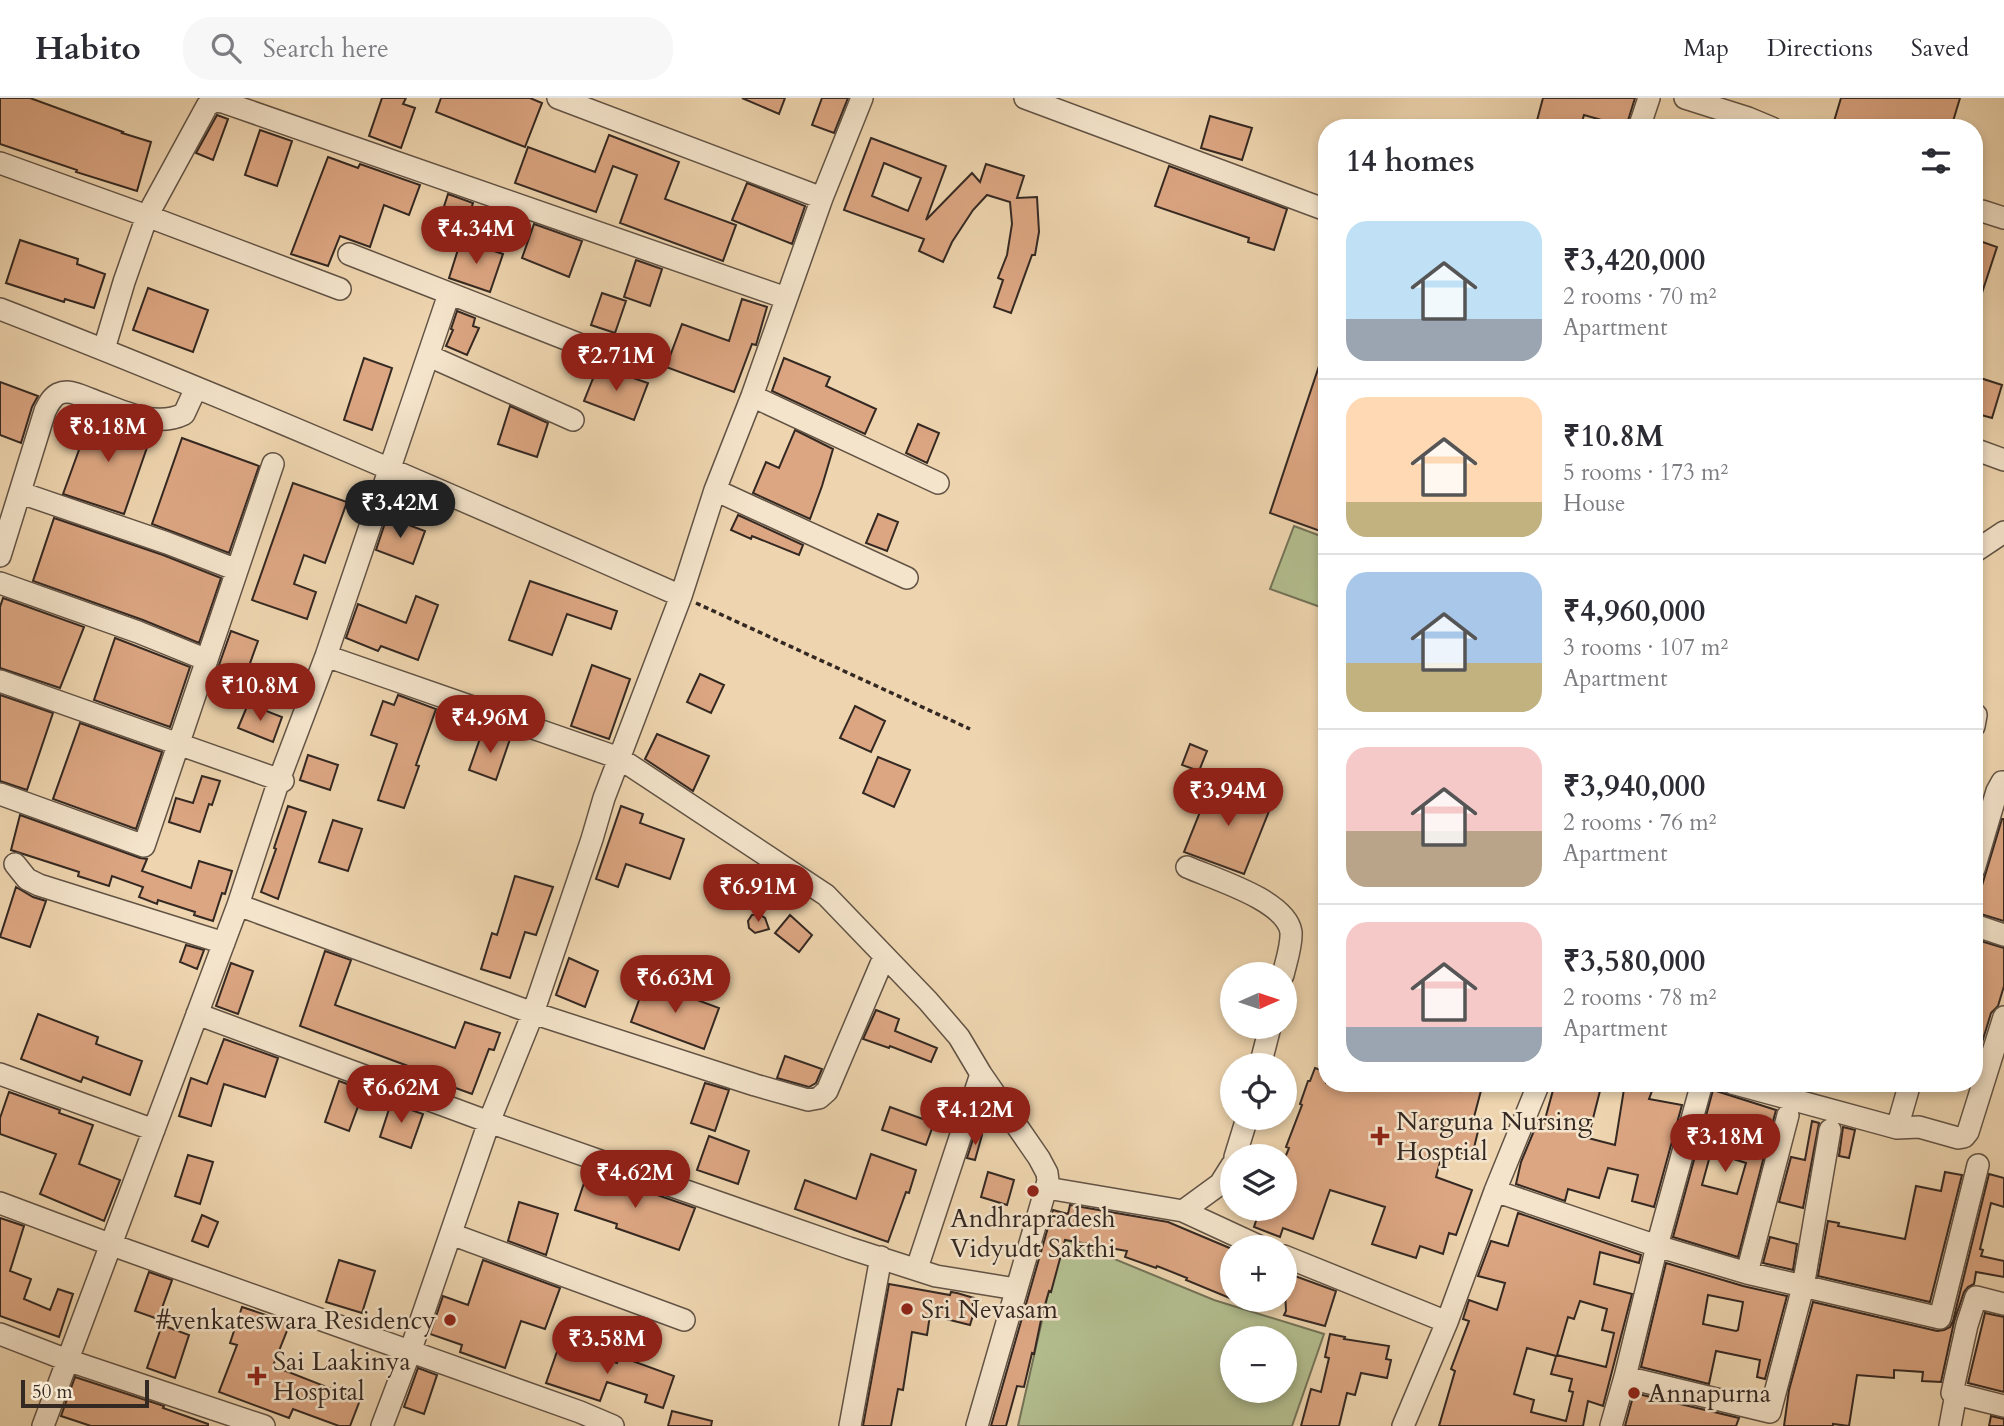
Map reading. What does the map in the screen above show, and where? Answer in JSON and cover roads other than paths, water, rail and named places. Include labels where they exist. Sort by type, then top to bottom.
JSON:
[{"type":"street","points":[[558,98],[822,198]]},
{"type":"street","points":[[382,1426],[489,1122],[533,1013],[593,839],[604,798],[681,596],[715,489],[752,396],[822,198],[862,98]]},
{"type":"street","points":[[1025,98],[1318,207]]},
{"type":"street","points":[[1642,119],[1649,98]]},
{"type":"street","points":[[1685,98],[1750,119]]},
{"type":"street","points":[[104,349],[147,216],[207,106],[214,101],[786,299]]},
{"type":"street","points":[[0,163],[340,289]]},
{"type":"street","points":[[1983,211],[2004,218]]},
{"type":"street","points":[[349,254],[617,359]]},
{"type":"street","points":[[43,1426],[238,905],[449,294]]},
{"type":"street","points":[[0,309],[104,349],[390,468],[681,596]]},
{"type":"street","points":[[429,356],[573,420]]},
{"type":"street","points":[[0,556],[45,411],[56,395],[71,392],[147,420],[168,420],[184,414],[196,388]]},
{"type":"street","points":[[752,396],[938,483]]},
{"type":"street","points":[[1983,452],[2004,460]]},
{"type":"street","points":[[0,794],[144,846],[273,464]]},
{"type":"street","points":[[715,489],[907,578]]},
{"type":"street","points":[[21,493],[237,570]]},
{"type":"street","points":[[1983,546],[2004,532]]},
{"type":"street","points":[[0,583],[138,632],[207,660]]},
{"type":"street","points":[[326,656],[619,758],[826,895],[959,1037],[1047,1173],[1047,1188],[978,1426]]},
{"type":"street","points":[[0,681],[281,781]]},
{"type":"street","points":[[1983,838],[1997,791],[2004,782]]},
{"type":"street","points":[[15,864],[27,879],[39,885],[223,943]]},
{"type":"street","points":[[1187,867],[1264,900],[1282,913],[1291,934],[1286,962]]},
{"type":"street","points":[[238,905],[533,1013],[808,1101],[827,1091],[884,957]]},
{"type":"street","points":[[1983,928],[2004,935]]},
{"type":"street","points":[[197,1014],[489,1122],[849,1248],[936,1276],[1016,1289]]},
{"type":"street","points":[[1983,1084],[2004,1017]]},
{"type":"street","points":[[0,1074],[154,1130]]},
{"type":"street","points":[[917,1268],[981,1074]]},
{"type":"street","points":[[1403,1426],[1447,1322],[1535,1092]]},
{"type":"street","points":[[1611,1426],[1699,1092]]},
{"type":"street","points":[[1765,1092],[1897,1128],[1919,1127],[1964,1138],[1981,1092]]},
{"type":"street","points":[[1897,1128],[1907,1092]]},
{"type":"street","points":[[1747,1273],[1788,1115]]},
{"type":"street","points":[[1625,1377],[1770,1412],[1803,1287],[1830,1130]]},
{"type":"street","points":[[1940,1318],[1978,1165]]},
{"type":"street","points":[[1183,1211],[1220,1184]]},
{"type":"street","points":[[1047,1188],[1183,1211],[1235,1235]]},
{"type":"street","points":[[1496,1191],[1747,1273],[1967,1325]]},
{"type":"street","points":[[0,1203],[613,1426]]},
{"type":"street","points":[[451,1234],[684,1320]]},
{"type":"street","points":[[850,1426],[881,1257]]},
{"type":"street","points":[[1297,1261],[1447,1322]]},
{"type":"street","points":[[2004,1304],[1976,1297],[1952,1394],[2004,1406]]},
{"type":"street","points":[[0,1334],[67,1360],[264,1426]]},
{"type":"street","points":[[1950,1426],[1956,1394]]},
{"type":"place","name":"Narguna Nursing Hosptial","points":[[1380,1136]]},
{"type":"place","name":"Andhrapradesh Vidyudt Sakthi","points":[[1033,1191]]},
{"type":"place","name":"Sri Nevasam","points":[[907,1309]]},
{"type":"place","name":"#venkateswara Residency","points":[[450,1320]]},
{"type":"place","name":"Sai Laakinya Hospital","points":[[257,1376]]},
{"type":"place","name":"Annapurna","points":[[1634,1393]]}]
